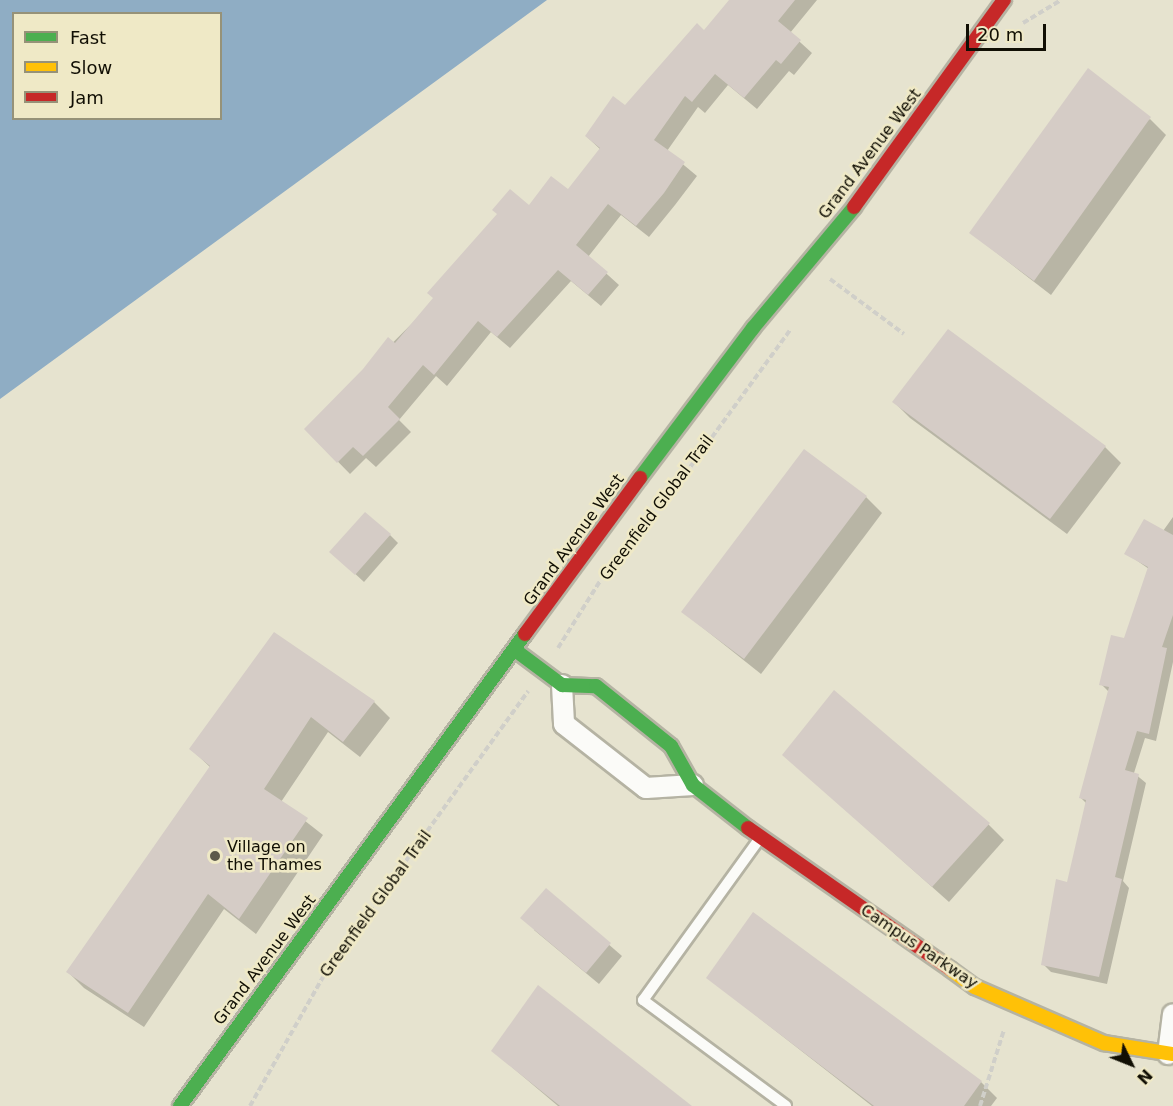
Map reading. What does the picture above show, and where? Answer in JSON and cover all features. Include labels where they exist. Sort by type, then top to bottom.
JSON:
[{"type":"main road","name":"Grand Avenue West","points":[[180,1106],[614,512],[753,328],[856,204],[1004,0]]},
{"type":"main road","points":[[515,650],[562,685]]},
{"type":"main road","name":"Campus Parkway","points":[[562,685],[596,686],[671,746],[693,785],[760,838],[975,987],[1104,1043],[1171,1054]]},
{"type":"street","points":[[562,685],[564,724],[646,788],[693,785]]},
{"type":"street","points":[[1171,1054],[1173,1014]]},
{"type":"lane","points":[[760,838],[643,1000],[786,1106]]},
{"type":"path","points":[[1020,26],[1061,0]]},
{"type":"path","points":[[824,288],[837,270]]},
{"type":"path","points":[[830,279],[904,334]]},
{"type":"path","name":"Greenfield Global Trail","points":[[616,559],[680,481],[796,322]]},
{"type":"path","name":"Greenfield Global Trail","points":[[250,1106],[327,970],[574,626],[605,573]]},
{"type":"path","points":[[980,1106],[1013,1005]]},
{"type":"water","points":[[0,0],[547,0],[0,399]]},
{"type":"building","points":[[729,0],[795,0],[778,21],[801,40],[781,64],[776,60],[744,98],[715,74],[692,102],[685,96],[654,140],[685,162],[664,193],[636,226],[608,204],[576,245],[608,272],[588,295],[558,270],[497,337],[478,321],[434,375],[423,365],[388,407],[400,419],[363,456],[353,447],[337,463],[304,429],[363,369],[388,337],[395,343],[433,298],[427,293],[497,214],[492,210],[510,189],[529,205],[551,176],[568,189],[600,148],[585,136],[613,96],[625,105],[697,23],[704,30]]},
{"type":"building","points":[[1088,68],[1151,117],[1034,281],[969,233]]},
{"type":"building","points":[[948,329],[1106,446],[1050,519],[892,402]]},
{"type":"building","points":[[804,449],[867,496],[744,659],[681,612]]},
{"type":"building","points":[[365,512],[391,534],[355,575],[329,552]]},
{"type":"building","points":[[1144,519],[1173,535],[1173,615],[1162,647],[1167,648],[1149,734],[1137,731],[1125,770],[1139,774],[1115,877],[1122,879],[1099,977],[1041,965],[1056,879],[1067,882],[1086,800],[1079,798],[1109,687],[1099,685],[1111,635],[1124,638],[1148,567],[1124,554]]},
{"type":"building","name":"Village on the Thames","points":[[274,632],[375,701],[343,742],[311,717],[264,789],[308,818],[239,919],[208,894],[128,1013],[66,972],[210,766],[189,749]]},
{"type":"building","points":[[834,690],[990,823],[932,887],[782,755]]},
{"type":"building","points":[[546,888],[611,943],[586,973],[520,918]]},
{"type":"building","points":[[753,912],[982,1081],[964,1106],[874,1106],[706,978]]},
{"type":"building","points":[[538,985],[692,1106],[560,1106],[491,1051]]},
{"type":"traffic: fast","points":[[640,478],[753,328],[854,207]]},
{"type":"traffic: fast","points":[[180,1106],[525,634]]},
{"type":"traffic: fast","points":[[515,650],[562,685],[596,686],[671,746],[693,785],[748,828]]},
{"type":"traffic: slow","points":[[950,969],[975,987],[1104,1043],[1173,1054]]},
{"type":"traffic: jam","points":[[854,207],[1004,0]]},
{"type":"traffic: jam","points":[[525,634],[640,478]]},
{"type":"traffic: jam","points":[[748,828],[950,969]]},
{"type":"place","name":"Village on the Thames","points":[[215,856]]}]
